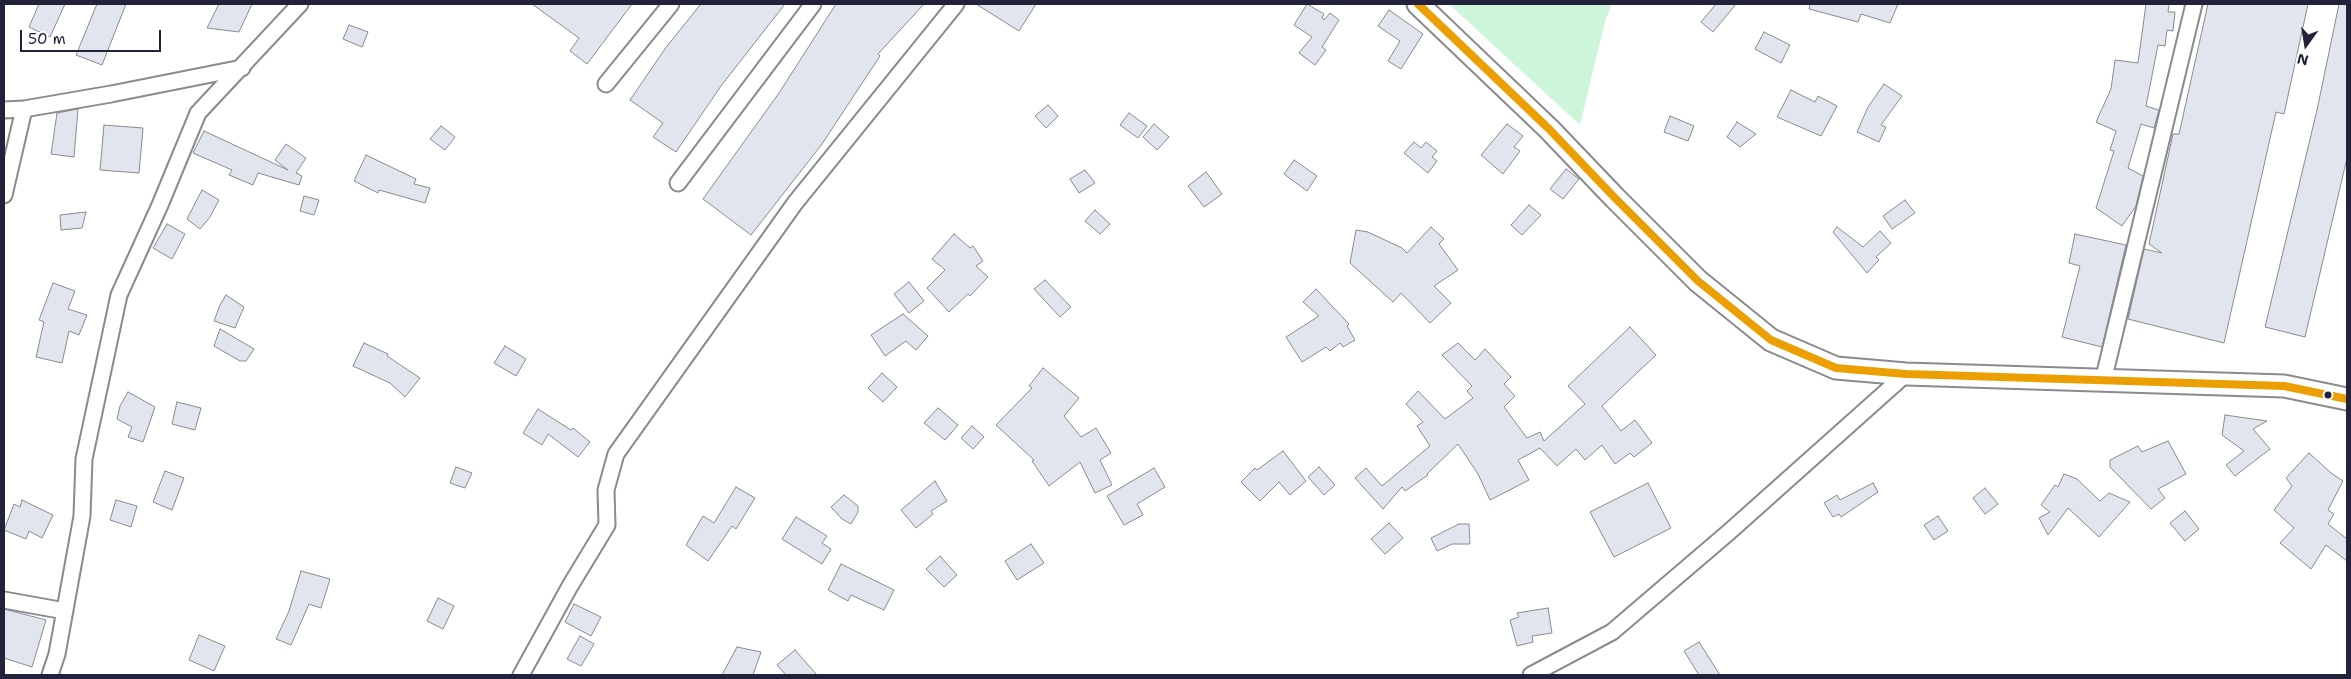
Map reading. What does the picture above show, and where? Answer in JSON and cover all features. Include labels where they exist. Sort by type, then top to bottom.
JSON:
[{"type":"main road","points":[[1418,4],[1549,129],[1698,281],[1771,340],[1836,368],[1906,374],[2284,386],[2347,398]]},
{"type":"street","points":[[50,675],[57,654],[82,516],[84,459],[119,295],[160,205],[198,113],[300,4]]},
{"type":"street","points":[[606,84],[671,4]]},
{"type":"street","points":[[678,183],[813,4]]},
{"type":"street","points":[[522,675],[570,586],[607,526],[606,490],[616,454],[795,202],[956,4]]},
{"type":"street","points":[[2103,381],[2194,4]]},
{"type":"street","points":[[4,110],[24,110],[242,68]]},
{"type":"street","points":[[4,195],[24,110]]},
{"type":"street","points":[[1531,675],[1612,632],[1729,532],[1906,374]]},
{"type":"street","points":[[4,600],[65,611]]},
{"type":"green space","points":[[1449,4],[1612,4],[1605,21],[1580,125]]},
{"type":"building","points":[[39,4],[65,4],[50,37],[29,27]]},
{"type":"building","points":[[97,4],[126,4],[102,65],[76,55]]},
{"type":"building","points":[[219,4],[252,4],[239,32],[207,28]]},
{"type":"building","points":[[532,4],[632,4],[587,64],[570,51],[579,38]]},
{"type":"building","points":[[701,4],[785,4],[721,86],[676,152],[653,137],[663,123],[630,100],[667,46]]},
{"type":"building","points":[[836,4],[924,4],[878,54],[880,56],[822,144],[751,235],[703,199],[779,93]]},
{"type":"building","points":[[976,4],[1036,4],[1019,31]]},
{"type":"building","points":[[1307,4],[1324,14],[1322,18],[1324,20],[1330,13],[1339,20],[1322,47],[1326,50],[1315,65],[1299,53],[1312,37],[1294,25]]},
{"type":"building","points":[[1716,4],[1736,4],[1713,32],[1701,22]]},
{"type":"building","points":[[1810,4],[1898,4],[1890,23],[1861,14],[1858,22],[1809,9]]},
{"type":"building","points":[[2146,4],[2169,4],[2168,12],[2175,12],[2173,31],[2167,30],[2165,46],[2158,45],[2146,106],[2159,110],[2154,128],[2141,124],[2128,168],[2143,176],[2136,206],[2122,226],[2096,208],[2114,151],[2110,150],[2116,131],[2096,122],[2111,89],[2115,60],[2138,63]]},
{"type":"building","points":[[2208,4],[2308,4],[2284,114],[2276,112],[2224,343],[2128,319],[2144,249],[2162,253],[2149,244],[2173,134],[2179,134]]},
{"type":"building","points":[[2339,4],[2347,4],[2347,158],[2305,337],[2265,327],[2317,110]]},
{"type":"building","points":[[1389,10],[1423,34],[1401,69],[1388,61],[1400,41],[1378,26]]},
{"type":"building","points":[[349,25],[368,32],[362,47],[343,39]]},
{"type":"building","points":[[1764,32],[1790,45],[1781,63],[1755,49]]},
{"type":"building","points":[[1884,84],[1902,96],[1881,125],[1886,127],[1879,142],[1857,132],[1868,107]]},
{"type":"building","points":[[1791,90],[1815,102],[1818,96],[1837,106],[1821,136],[1777,117]]},
{"type":"building","points":[[1048,105],[1058,116],[1046,128],[1035,116]]},
{"type":"building","points":[[78,109],[74,157],[51,154],[57,113]]},
{"type":"building","points":[[1129,113],[1147,126],[1138,138],[1120,125]]},
{"type":"building","points":[[1670,116],[1694,126],[1688,141],[1664,132]]},
{"type":"building","points":[[1737,122],[1756,134],[1740,147],[1727,137]]},
{"type":"building","points":[[1154,124],[1169,137],[1157,150],[1143,137]]},
{"type":"building","points":[[1507,124],[1523,136],[1514,147],[1520,151],[1503,174],[1481,155]]},
{"type":"building","points":[[104,125],[143,128],[139,173],[100,170]]},
{"type":"building","points":[[441,126],[455,137],[445,150],[430,139]]},
{"type":"building","points":[[204,131],[288,170],[275,160],[286,144],[306,158],[296,173],[302,176],[299,185],[258,173],[253,185],[229,175],[232,170],[193,153]]},
{"type":"building","points":[[1414,142],[1421,148],[1426,142],[1437,151],[1432,157],[1437,161],[1428,173],[1404,153]]},
{"type":"building","points":[[366,155],[416,179],[414,184],[430,188],[425,203],[379,190],[378,193],[354,181]]},
{"type":"building","points":[[1294,160],[1317,176],[1307,191],[1284,174]]},
{"type":"building","points":[[1566,169],[1579,179],[1563,199],[1550,189]]},
{"type":"building","points":[[1085,170],[1095,183],[1079,193],[1070,179]]},
{"type":"building","points":[[1206,172],[1222,194],[1204,207],[1188,186]]},
{"type":"building","points":[[202,190],[219,200],[210,217],[200,229],[187,219]]},
{"type":"building","points":[[304,196],[319,200],[314,215],[300,211]]},
{"type":"building","points":[[1905,200],[1915,213],[1892,229],[1883,216]]},
{"type":"building","points":[[1529,205],[1541,215],[1522,235],[1511,225]]},
{"type":"building","points":[[1095,210],[1110,224],[1100,234],[1085,221]]},
{"type":"building","points":[[86,212],[82,228],[61,230],[60,215]]},
{"type":"building","points":[[167,224],[185,234],[172,259],[153,248]]},
{"type":"building","points":[[1431,227],[1444,239],[1439,244],[1458,270],[1434,286],[1451,303],[1430,323],[1401,293],[1393,302],[1350,263],[1356,230],[1368,232],[1402,248],[1407,253]]},
{"type":"building","points":[[1837,227],[1863,247],[1880,231],[1891,243],[1876,257],[1879,260],[1867,273],[1833,232]]},
{"type":"building","points":[[954,234],[970,248],[973,246],[983,261],[976,266],[988,277],[970,296],[968,294],[949,312],[927,288],[945,270],[932,259]]},
{"type":"building","points":[[2075,234],[2126,245],[2102,347],[2062,337],[2080,266],[2069,263]]},
{"type":"building","points":[[1045,280],[1071,307],[1060,317],[1034,289]]},
{"type":"building","points":[[909,282],[924,301],[909,313],[894,294]]},
{"type":"building","points":[[53,283],[75,291],[68,309],[87,315],[79,335],[69,331],[62,363],[36,357],[44,322],[39,320]]},
{"type":"building","points":[[1316,289],[1349,324],[1347,326],[1355,340],[1343,347],[1340,343],[1330,351],[1326,347],[1302,362],[1286,337],[1319,316],[1303,302]]},
{"type":"building","points":[[226,295],[244,307],[235,328],[214,321]]},
{"type":"building","points":[[903,314],[928,336],[916,350],[906,341],[885,356],[871,335]]},
{"type":"building","points":[[1630,327],[1656,355],[1602,406],[1621,431],[1635,420],[1652,443],[1634,457],[1630,453],[1615,464],[1602,445],[1585,460],[1576,449],[1557,466],[1540,448],[1518,460],[1529,480],[1490,500],[1478,474],[1458,444],[1428,475],[1405,491],[1402,487],[1383,509],[1355,478],[1366,468],[1382,486],[1430,446],[1417,426],[1423,422],[1406,404],[1418,391],[1445,419],[1473,398],[1467,391],[1472,386],[1442,355],[1458,343],[1475,360],[1485,349],[1511,377],[1504,384],[1515,396],[1504,407],[1527,438],[1540,432],[1544,441],[1585,404],[1568,386]]},
{"type":"building","points":[[220,329],[254,349],[246,361],[240,361],[214,346]]},
{"type":"building","points":[[364,343],[388,354],[387,356],[420,378],[405,397],[390,383],[353,366]]},
{"type":"building","points":[[505,346],[526,359],[516,376],[494,363]]},
{"type":"building","points":[[1043,368],[1079,398],[1064,416],[1081,437],[1096,428],[1111,453],[1100,460],[1112,485],[1095,493],[1080,462],[1049,486],[1032,461],[1034,460],[996,425],[1032,388],[1029,386]]},
{"type":"building","points":[[882,373],[897,387],[883,402],[868,388]]},
{"type":"building","points":[[128,392],[155,407],[143,442],[128,437],[132,427],[117,419],[120,406]]},
{"type":"building","points":[[177,402],[201,408],[195,430],[172,424]]},
{"type":"building","points":[[938,408],[958,425],[945,440],[924,423]]},
{"type":"building","points":[[538,409],[571,430],[573,428],[590,442],[578,457],[548,434],[542,445],[523,433]]},
{"type":"building","points":[[2225,415],[2267,421],[2253,429],[2270,449],[2235,476],[2226,465],[2244,451],[2222,435]]},
{"type":"building","points":[[972,426],[984,437],[973,449],[961,438]]},
{"type":"building","points":[[2168,441],[2186,474],[2158,489],[2165,498],[2151,509],[2110,467],[2110,460],[2138,446],[2142,452]]},
{"type":"building","points":[[1283,451],[1306,481],[1290,495],[1279,482],[1260,501],[1241,482],[1255,468],[1257,470]]},
{"type":"building","points":[[2309,453],[2343,481],[2328,510],[2334,514],[2328,524],[2347,539],[2347,561],[2326,545],[2311,569],[2280,543],[2294,528],[2274,510],[2292,486],[2286,478]]},
{"type":"building","points":[[456,467],[472,473],[465,488],[450,483]]},
{"type":"building","points":[[1319,467],[1335,485],[1324,495],[1308,477]]},
{"type":"building","points":[[1154,468],[1165,487],[1137,504],[1143,515],[1124,525],[1107,496]]},
{"type":"building","points":[[165,471],[184,478],[172,510],[153,502]]},
{"type":"building","points":[[2064,474],[2077,479],[2100,501],[2109,493],[2130,502],[2099,537],[2068,508],[2048,535],[2039,518],[2050,512],[2041,505],[2055,485],[2058,487]]},
{"type":"building","points":[[935,481],[947,501],[931,511],[933,514],[916,528],[901,510]]},
{"type":"building","points":[[1648,483],[1671,528],[1614,557],[1590,512]]},
{"type":"building","points":[[1873,483],[1878,492],[1841,517],[1839,514],[1833,517],[1824,503],[1837,495],[1840,500]]},
{"type":"building","points":[[736,487],[755,498],[736,529],[732,526],[708,561],[686,545],[703,516],[714,523]]},
{"type":"building","points":[[1985,488],[1998,504],[1985,514],[1973,498]]},
{"type":"building","points":[[844,495],[858,506],[858,512],[851,524],[842,519],[831,507]]},
{"type":"building","points":[[22,500],[53,515],[42,538],[29,531],[26,539],[4,530],[14,504],[20,507]]},
{"type":"building","points":[[116,500],[137,506],[131,527],[110,520]]},
{"type":"building","points":[[2185,511],[2199,529],[2185,541],[2170,523]]},
{"type":"building","points":[[1938,516],[1948,531],[1934,540],[1924,525]]},
{"type":"building","points":[[796,517],[827,536],[822,543],[831,549],[822,564],[782,539]]},
{"type":"building","points":[[1389,523],[1403,538],[1385,554],[1371,539]]},
{"type":"building","points":[[1459,524],[1469,524],[1470,544],[1452,544],[1437,551],[1431,538]]},
{"type":"building","points":[[1031,544],[1044,563],[1017,580],[1005,561]]},
{"type":"building","points":[[940,556],[957,575],[944,587],[926,569]]},
{"type":"building","points":[[841,564],[894,590],[884,610],[851,595],[848,601],[828,590]]},
{"type":"building","points":[[301,571],[330,579],[321,608],[309,604],[291,645],[276,639],[289,611]]},
{"type":"building","points":[[438,598],[454,606],[443,629],[427,621]]},
{"type":"building","points":[[574,604],[601,617],[591,636],[565,622]]},
{"type":"building","points":[[1548,608],[1552,633],[1532,636],[1533,642],[1517,646],[1510,620],[1519,617],[1517,613]]},
{"type":"building","points":[[4,609],[46,620],[32,667],[4,658]]},
{"type":"building","points":[[199,635],[225,646],[214,671],[189,660]]},
{"type":"building","points":[[580,636],[594,644],[581,666],[567,659]]},
{"type":"building","points":[[1699,642],[1720,675],[1699,675],[1684,651]]},
{"type":"building","points":[[737,647],[761,652],[753,675],[722,675]]},
{"type":"building","points":[[795,650],[817,675],[786,675],[777,665]]},
{"type":"transit line","points":[[1418,4],[1549,129],[1698,281],[1771,340],[1836,368],[1906,374],[2284,386],[2347,399]]}]
